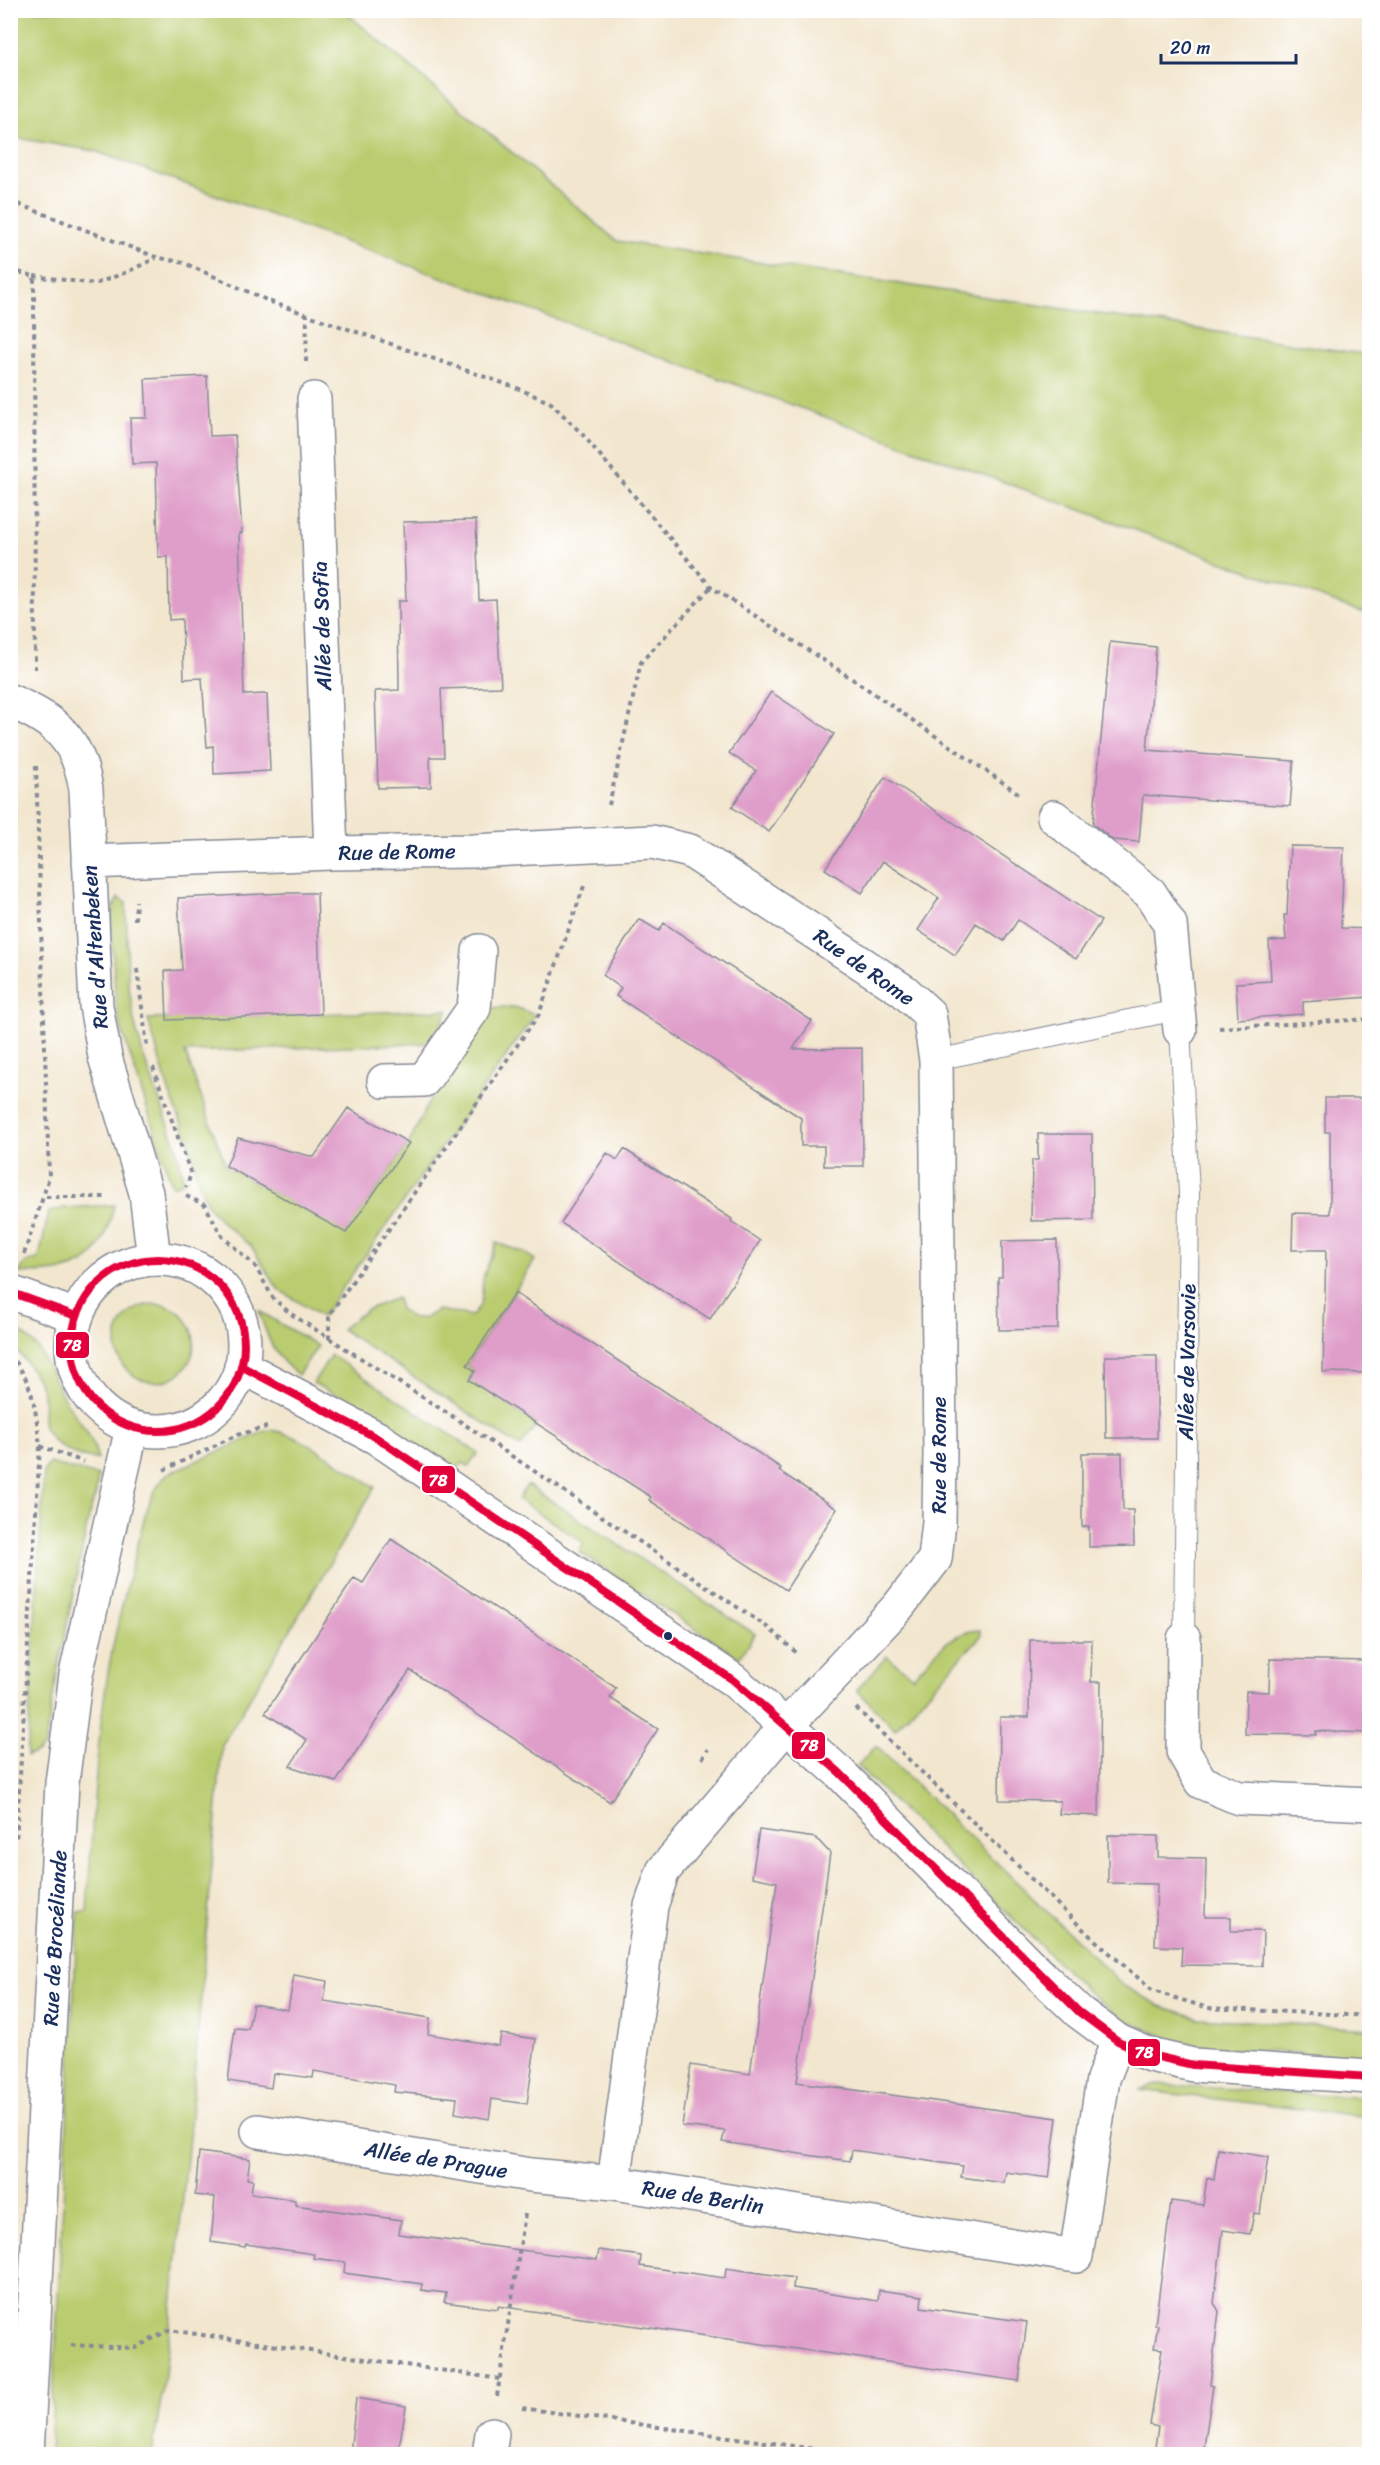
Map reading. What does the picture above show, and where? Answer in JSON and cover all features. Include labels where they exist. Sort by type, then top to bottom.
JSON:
[{"type":"street","name":"Allée de Sofia","points":[[314,399],[331,853]]},
{"type":"street","name":"Rue d'Altenbeken","points":[[10,701],[50,721],[62,731],[72,744],[83,770],[86,789],[93,976],[100,1031],[105,1057],[146,1193],[154,1259]]},
{"type":"street","name":"Allée de Varsovie","points":[[1054,817],[1150,893],[1170,924],[1178,1020]]},
{"type":"street","name":"Rue de Rome","points":[[89,862],[331,853],[473,851],[652,842],[690,851],[904,991],[929,1014],[936,1060],[940,1453],[939,1522],[935,1559],[897,1608],[787,1725]]},
{"type":"street","points":[[384,1081],[424,1080],[474,1008],[479,951]]},
{"type":"street","points":[[154,1259],[177,1261],[200,1269],[219,1284],[232,1302],[243,1333],[242,1365],[231,1392],[212,1413],[187,1427],[159,1432],[132,1428],[102,1411],[80,1384],[71,1350],[76,1316],[94,1287],[122,1267],[154,1259]]},
{"type":"street","points":[[10,1292],[76,1316]]},
{"type":"street","points":[[242,1365],[377,1438],[734,1680],[839,1772],[1033,1968],[1093,2024],[1118,2041],[1150,2055],[1193,2065],[1370,2077]]},
{"type":"street","name":"Rue de Brocéliande","points":[[27,2454],[20,2394],[33,2343],[62,1782],[76,1674],[132,1428]]},
{"type":"street","name":"Allée de Varsovie","points":[[1184,1640],[1183,1751],[1201,1782],[1239,1798],[1370,1804]]},
{"type":"street","name":"Rue de Berlin","points":[[787,1725],[663,1871],[651,1906],[614,2183],[1076,2256],[1103,2079],[1118,2041]]},
{"type":"street","name":"Allée de Prague","points":[[258,2131],[531,2175],[614,2183]]},
{"type":"lane","points":[[936,1060],[1178,1020]]},
{"type":"lane","name":"Allée de Varsovie","points":[[1178,1020],[1189,1193],[1184,1640]]},
{"type":"path","points":[[10,201],[156,257],[184,263],[271,302],[517,388],[551,403],[584,435],[711,587],[860,684],[1054,817]]},
{"type":"path","points":[[34,276],[95,284],[156,257]]},
{"type":"path","points":[[151,1062],[191,1174],[184,1195],[205,1205],[222,1236],[255,1266],[273,1298],[291,1314],[329,1340],[329,1315],[539,1014],[600,845],[641,662],[711,587]]},
{"type":"path","points":[[134,927],[140,860]]},
{"type":"path","points":[[136,959],[148,1051]]},
{"type":"path","points":[[1178,1020],[1370,1019]]},
{"type":"path","points":[[25,1252],[43,1197],[114,1197]]},
{"type":"path","points":[[10,1354],[20,1366],[34,1396],[40,1446],[26,1650]]},
{"type":"path","points":[[159,1474],[168,1466],[237,1435],[277,1426]]},
{"type":"path","points":[[492,2431],[531,2175]]},
{"type":"path","points":[[33,2343],[135,2348],[169,2330],[500,2379]]},
{"type":"path","points":[[520,2407],[851,2454]]},
{"type":"green space","points":[[10,11],[344,11],[617,241],[1369,355],[1369,615],[95,151],[11,137]]},
{"type":"green space","points":[[118,898],[126,903],[128,980],[134,1021],[143,1055],[177,1148],[184,1182],[172,1186],[119,1021],[115,996],[111,919]]},
{"type":"green space","points":[[515,1007],[535,1015],[322,1317],[278,1289],[251,1246],[223,1223],[208,1206],[200,1187],[188,1139],[168,1089],[148,1019],[448,1010],[433,1043],[185,1052],[226,1166],[346,1232],[409,1143],[474,1008]]},
{"type":"green space","points":[[114,1205],[102,1242],[94,1254],[83,1262],[71,1268],[56,1271],[19,1273],[24,1264],[39,1258],[49,1212],[64,1208]]},
{"type":"green space","points":[[496,1243],[523,1252],[535,1260],[467,1365],[475,1371],[470,1380],[537,1424],[520,1447],[341,1329],[368,1309],[397,1298],[400,1309],[413,1319],[425,1318],[438,1310],[472,1316],[481,1302],[484,1275]]},
{"type":"green space","points":[[147,1304],[163,1304],[177,1310],[188,1321],[194,1335],[194,1351],[188,1365],[177,1376],[163,1382],[147,1382],[133,1376],[122,1365],[116,1351],[116,1335],[122,1321],[133,1310]]},
{"type":"green space","points":[[259,1311],[318,1346],[298,1375],[283,1361],[272,1346]]},
{"type":"green space","points":[[11,1327],[29,1339],[42,1354],[65,1400],[86,1430],[98,1459],[64,1449],[50,1437],[43,1422],[42,1390],[29,1366],[11,1344]]},
{"type":"green space","points":[[331,1355],[478,1453],[469,1466],[462,1463],[456,1471],[350,1402],[313,1383]]},
{"type":"green space","points":[[268,1430],[280,1432],[307,1444],[375,1487],[222,1745],[190,2128],[165,2375],[152,2454],[50,2454],[78,1912],[87,1912],[100,1737],[107,1679],[116,1633],[149,1503],[160,1483],[167,1474]]},
{"type":"green space","points":[[49,1463],[98,1476],[58,1668],[45,1744],[39,1752],[27,1756],[44,1471]]},
{"type":"green space","points":[[527,1485],[755,1634],[739,1658],[579,1552],[584,1543],[518,1499]]},
{"type":"green space","points":[[980,1630],[981,1636],[895,1729],[857,1690],[887,1656],[913,1677],[950,1640],[969,1631]]},
{"type":"green space","points":[[876,1746],[1124,1986],[1160,2006],[1199,2018],[1369,2029],[1369,2057],[1225,2049],[1176,2041],[1129,2022],[1086,1990],[857,1766]]},
{"type":"green space","points":[[1157,2084],[1369,2098],[1369,2117],[1139,2090]]},
{"type":"building","points":[[207,376],[210,436],[235,435],[242,533],[239,533],[244,695],[267,694],[270,771],[214,774],[213,746],[207,747],[202,678],[184,679],[182,619],[169,620],[168,557],[158,557],[156,463],[132,464],[130,418],[147,418],[145,379]]},
{"type":"building","points":[[476,520],[479,600],[496,599],[501,687],[441,689],[444,757],[430,757],[431,787],[378,788],[375,691],[399,690],[398,601],[406,601],[403,522]]},
{"type":"building","points":[[1110,642],[1156,647],[1147,750],[1294,761],[1290,806],[1143,795],[1139,842],[1113,840],[1093,824]]},
{"type":"building","points":[[771,692],[834,734],[769,832],[732,807],[756,771],[729,753]]},
{"type":"building","points":[[885,777],[1101,921],[1076,959],[1018,920],[1004,941],[976,923],[955,955],[918,930],[939,898],[883,861],[862,893],[825,869]]},
{"type":"building","points":[[1290,846],[1344,847],[1341,928],[1370,929],[1370,997],[1303,1002],[1303,1014],[1238,1019],[1236,983],[1271,981],[1269,941],[1286,940],[1284,915],[1287,915]]},
{"type":"building","points":[[317,893],[321,1014],[167,1020],[165,971],[182,970],[178,898]]},
{"type":"building","points":[[639,919],[659,931],[664,923],[812,1021],[793,1049],[862,1048],[863,1166],[824,1166],[824,1146],[801,1146],[801,1118],[616,996],[621,988],[603,975]]},
{"type":"building","points":[[1325,1098],[1370,1098],[1370,1373],[1323,1372],[1326,1250],[1292,1250],[1293,1213],[1330,1214],[1330,1132],[1325,1132]]},
{"type":"building","points":[[348,1108],[409,1143],[346,1233],[226,1166],[238,1138],[314,1157]]},
{"type":"building","points":[[1038,1134],[1092,1134],[1093,1220],[1031,1221],[1032,1160],[1038,1160]]},
{"type":"building","points":[[624,1149],[732,1219],[731,1221],[760,1241],[710,1319],[561,1223],[607,1153],[617,1160]]},
{"type":"building","points":[[1057,1240],[1058,1329],[999,1330],[998,1277],[1002,1277],[1002,1241]]},
{"type":"building","points":[[515,1293],[781,1468],[779,1471],[837,1509],[786,1590],[649,1500],[651,1497],[469,1380],[475,1371],[467,1365]]},
{"type":"building","points":[[1105,1356],[1157,1356],[1157,1438],[1106,1438]]},
{"type":"building","points":[[1082,1453],[1122,1453],[1123,1510],[1133,1510],[1134,1546],[1089,1547],[1089,1526],[1082,1527]]},
{"type":"building","points":[[391,1539],[616,1688],[610,1698],[658,1729],[610,1802],[410,1670],[336,1782],[290,1766],[307,1740],[265,1713],[354,1578],[363,1583]]},
{"type":"building","points":[[1030,1640],[1092,1640],[1091,1682],[1101,1682],[1099,1816],[1059,1814],[1060,1801],[999,1800],[1000,1717],[1029,1717]]},
{"type":"building","points":[[1270,1659],[1370,1661],[1370,1733],[1316,1731],[1316,1735],[1245,1734],[1246,1691],[1269,1692]]},
{"type":"building","points":[[759,1830],[816,1838],[830,1853],[797,2082],[1057,2118],[1049,2178],[1006,2172],[1004,2183],[961,2177],[963,2166],[852,2150],[850,2161],[807,2155],[722,2142],[725,2131],[682,2126],[691,2065],[750,2074],[777,1882],[752,1877]]},
{"type":"building","points":[[1108,1835],[1158,1836],[1158,1857],[1206,1858],[1205,1917],[1231,1917],[1231,1931],[1263,1931],[1262,1966],[1181,1965],[1182,1947],[1155,1946],[1157,1884],[1108,1883]]},
{"type":"building","points":[[294,1975],[327,1981],[324,2001],[430,2018],[428,2034],[499,2046],[501,2034],[536,2039],[527,2104],[492,2099],[489,2119],[455,2113],[457,2098],[394,2092],[395,2085],[314,2071],[313,2078],[273,2073],[271,2088],[228,2081],[235,2028],[248,2029],[253,2004],[288,2010]]},
{"type":"building","points":[[1218,2149],[1268,2157],[1260,2214],[1254,2213],[1250,2234],[1223,2230],[1214,2303],[1219,2311],[1210,2385],[1213,2386],[1203,2454],[1154,2454],[1158,2427],[1150,2425],[1162,2349],[1154,2348],[1158,2325],[1155,2325],[1171,2201],[1203,2205],[1207,2178],[1214,2180]]},
{"type":"building","points":[[199,2152],[250,2159],[247,2179],[253,2180],[251,2193],[295,2200],[295,2205],[401,2220],[399,2234],[597,2260],[599,2250],[641,2256],[640,2266],[725,2278],[726,2268],[794,2278],[793,2288],[878,2301],[879,2290],[922,2296],[921,2307],[1027,2322],[1019,2381],[498,2306],[498,2309],[444,2302],[446,2293],[421,2290],[422,2284],[344,2273],[345,2262],[313,2258],[314,2254],[246,2244],[245,2247],[211,2242],[215,2197],[195,2195]]},
{"type":"building","points":[[356,2398],[406,2406],[398,2454],[350,2454]]},
{"type":"transit line","name":"78","points":[[158,1259],[191,1266],[206,1274],[218,1285],[229,1297],[237,1312],[244,1345],[237,1378],[229,1393],[218,1405],[206,1416],[191,1424],[158,1431],[125,1424],[110,1416],[98,1405],[87,1393],[79,1378],[72,1345],[79,1312],[87,1297],[98,1285],[110,1274],[125,1266],[158,1259]]},
{"type":"transit line","name":"78","points":[[10,1292],[76,1316]]},
{"type":"transit line","name":"78","points":[[241,1366],[377,1438],[733,1680],[839,1772],[1079,2012],[1118,2041],[1150,2055],[1193,2065],[1370,2077]]}]
